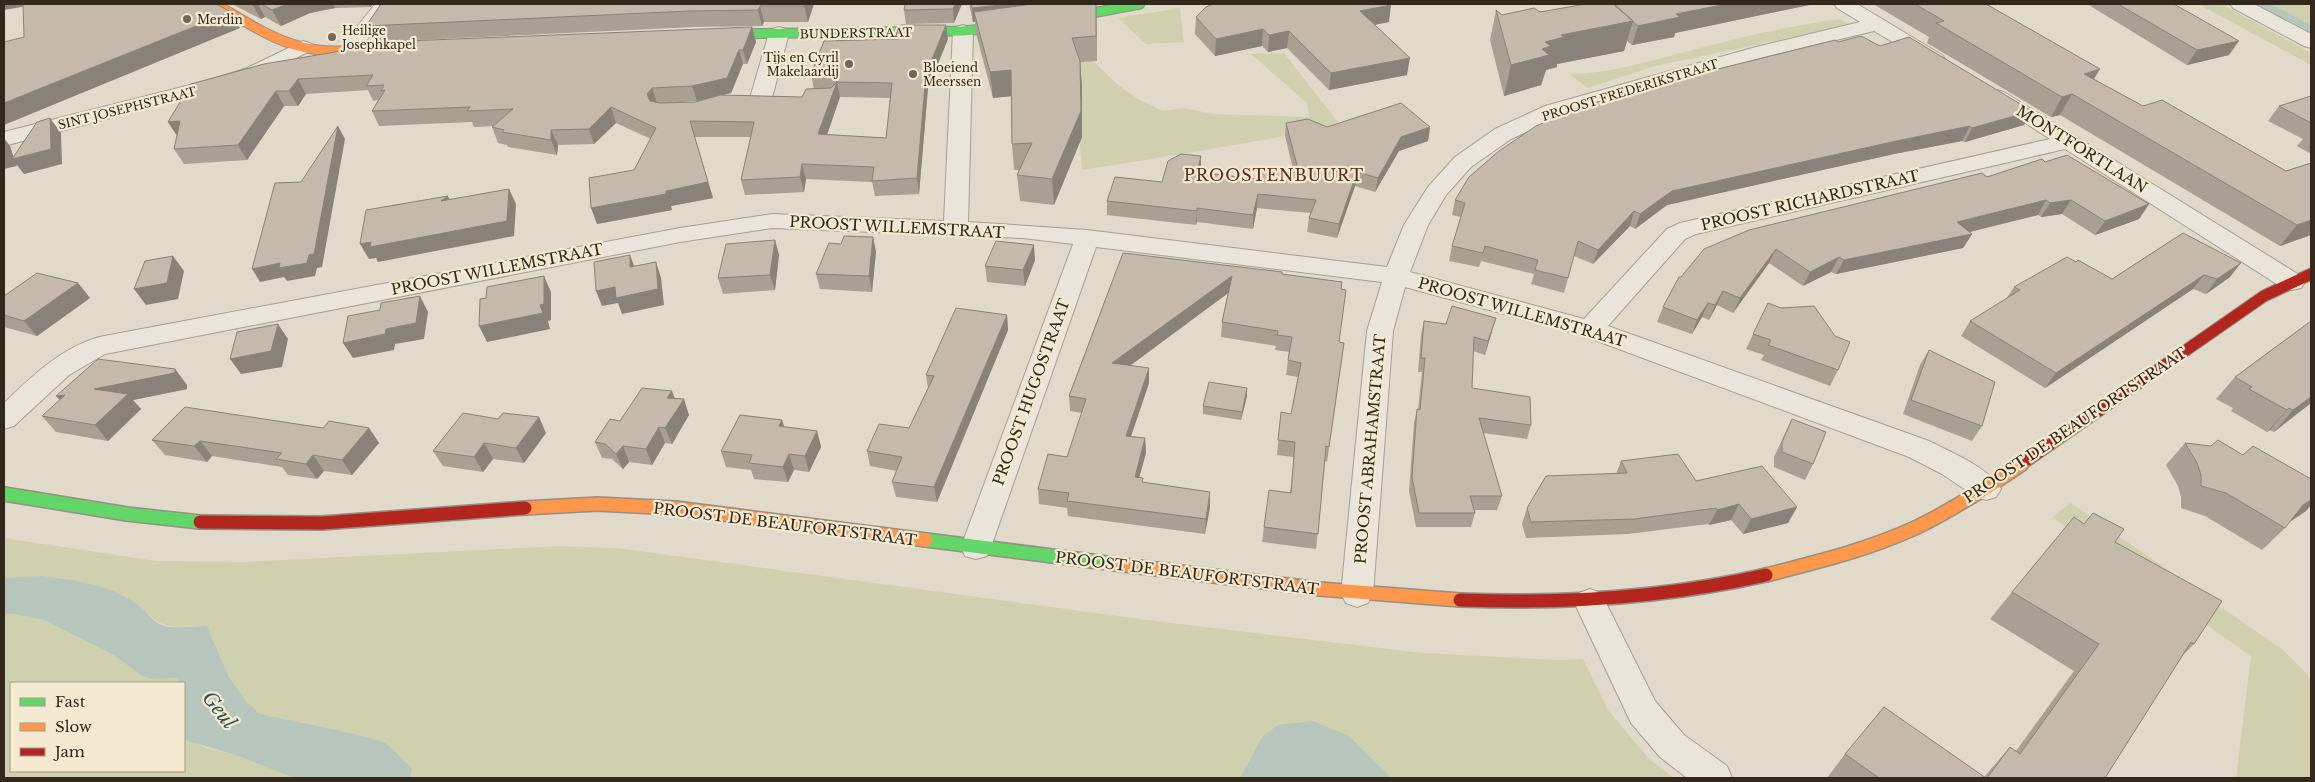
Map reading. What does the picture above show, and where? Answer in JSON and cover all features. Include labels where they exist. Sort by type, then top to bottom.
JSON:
[{"type":"street","points":[[215,4],[266,32],[303,47],[348,52],[388,50]]},
{"type":"street","points":[[348,52],[385,4]]},
{"type":"street","points":[[1053,20],[1140,4]]},
{"type":"street","points":[[1844,4],[1953,70]]},
{"type":"street","points":[[2240,4],[2311,42]]},
{"type":"street","name":"BUNDERSTRAAT","points":[[704,35],[963,31],[1026,24]]},
{"type":"street","name":"PROOST FREDERIKSTRAAT","points":[[1396,276],[1416,225],[1436,192],[1462,162],[1503,134],[1552,111],[1763,51],[1878,24]]},
{"type":"street","points":[[956,229],[963,31]]},
{"type":"street","name":"BUNDERSTRAAT","points":[[761,98],[779,34]]},
{"type":"street","name":"SINT JOSEPHSTRAAT","points":[[4,139],[221,83],[275,63],[303,47]]},
{"type":"street","name":"MONTFORTLAAN","points":[[1978,85],[2302,278]]},
{"type":"street","name":"PROOST RICHARDSTRAAT","points":[[1590,329],[1676,234],[1688,228],[2070,141]]},
{"type":"street","name":"PROOST WILLEMSTRAAT","points":[[4,419],[58,367],[77,355],[99,346],[680,235],[772,221],[956,229],[1087,238],[1396,276],[1590,329],[1919,450],[1952,466],[1986,489]]},
{"type":"street","name":"PROOST HUGOSTRAAT","points":[[976,547],[1087,238]]},
{"type":"street","name":"PROOST ABRAHAMSTRAAT","points":[[1357,594],[1380,331],[1396,276]]},
{"type":"street","name":"PROOST DE BEAUFORTSTRAAT","points":[[4,494],[154,517],[251,524],[382,520],[510,509],[599,504],[676,508],[1357,594],[1473,601],[1590,602],[1660,596],[1721,587],[1788,572],[1897,536],[1986,489],[2264,296],[2302,278]]},
{"type":"street","points":[[1590,602],[1644,712],[1672,746],[1714,778]]},
{"type":"green space","points":[[2198,4],[2221,4],[2311,53],[2311,65]]},
{"type":"green space","points":[[2257,4],[2311,4],[2311,33]]},
{"type":"green space","points":[[1180,8],[1184,42],[1146,44],[1118,18]]},
{"type":"green space","points":[[1839,19],[1850,25],[1655,66],[1588,88],[1569,74],[1617,69],[1750,36]]},
{"type":"green space","points":[[1284,53],[1341,126],[1082,170],[1073,59],[1091,59],[1116,83],[1136,98],[1163,111],[1184,108],[1213,114],[1309,117],[1307,103],[1251,54]]},
{"type":"green space","points":[[2071,503],[2283,650],[2308,675],[2311,682],[2311,778],[2236,778],[2251,656],[2052,517]]},
{"type":"green space","points":[[4,538],[156,561],[246,562],[561,546],[617,548],[1155,621],[1422,653],[1560,660],[1583,659],[1608,710],[1650,760],[1674,778],[1392,778],[1349,736],[1263,737],[1240,778],[410,778],[412,768],[385,742],[260,714],[246,701],[229,677],[207,626],[177,627],[162,624],[147,614],[139,605],[37,576],[4,578]]},
{"type":"green space","points":[[4,614],[12,614],[44,620],[115,656],[142,676],[152,679],[177,678],[180,682],[10,682],[10,772],[185,772],[185,738],[206,748],[238,756],[294,778],[4,778]]},
{"type":"water","name":"Geul","points":[[37,576],[76,581],[102,587],[126,597],[141,607],[156,622],[164,626],[207,626],[229,677],[246,701],[260,714],[385,742],[412,768],[410,778],[294,778],[238,756],[185,740],[185,682],[179,682],[177,678],[152,679],[142,676],[115,656],[44,620],[4,614],[4,578]]},
{"type":"water","points":[[1313,721],[1349,736],[1392,778],[1240,778],[1262,737],[1278,725]]},
{"type":"building","points":[[23,4],[216,4],[231,12],[4,103],[4,42],[24,37]]},
{"type":"building","points":[[261,4],[287,4],[272,10]]},
{"type":"building","points":[[381,4],[805,4],[804,6],[760,6],[758,10],[690,11],[366,26]]},
{"type":"building","points":[[905,4],[955,4],[953,9],[904,10]]},
{"type":"building","points":[[971,4],[1011,4],[972,8]]},
{"type":"building","points":[[1032,4],[1096,4],[1096,36],[1072,38],[1080,61],[1081,111],[1052,179],[1017,175],[1032,143],[1012,144],[1011,70],[990,72],[974,12]]},
{"type":"building","points":[[1213,4],[1390,4],[1360,11],[1410,58],[1331,73],[1289,31],[1269,35],[1263,29],[1216,39],[1196,17],[1206,7]]},
{"type":"building","points":[[1586,4],[1613,4],[1633,21],[1561,35],[1564,37],[1545,42],[1551,46],[1542,49],[1549,55],[1511,65],[1496,10],[1502,15],[1534,8],[1540,12]]},
{"type":"building","points":[[1727,4],[1676,14],[1680,17],[1638,26],[1615,5]]},
{"type":"building","points":[[1915,4],[1986,4],[2100,69],[2084,74],[2143,106],[2162,100],[2286,171],[2311,163],[2311,220],[2297,225],[2072,94],[2062,97],[1936,23],[1944,21]]},
{"type":"building","points":[[2118,4],[2174,4],[2239,41],[2197,50]]},
{"type":"building","points":[[901,25],[946,25],[926,74],[917,178],[872,181],[874,167],[802,164],[800,177],[741,180],[754,122],[690,121],[708,182],[666,191],[666,194],[591,208],[589,178],[634,170],[656,128],[611,107],[589,129],[551,130],[551,140],[502,132],[504,130],[492,127],[513,109],[467,111],[470,107],[372,111],[385,90],[381,91],[384,85],[366,86],[373,75],[298,79],[289,91],[276,91],[238,145],[174,149],[180,121],[168,122],[191,84],[264,64],[353,49],[357,43],[752,27],[743,50],[739,50],[727,78],[692,86],[652,88],[647,94],[650,101],[660,103],[695,102],[720,95],[802,97],[806,89],[831,88],[837,82],[831,76],[811,74],[824,41],[898,39]],"holes":[[[837,82],[892,83],[886,138],[818,134]]]},
{"type":"building","points":[[1861,36],[1880,46],[1909,37],[2032,111],[1972,128],[1970,126],[1901,140],[1672,191],[1640,214],[1634,211],[1598,250],[1578,241],[1568,278],[1535,270],[1538,260],[1485,246],[1483,253],[1452,246],[1465,203],[1455,200],[1469,177],[1499,151],[1536,126],[1579,107],[1718,69],[1835,40],[1838,42]]},
{"type":"building","points":[[2311,96],[2311,123],[2279,106]]},
{"type":"building","points":[[1401,103],[1430,127],[1401,137],[1378,178],[1357,172],[1339,224],[1309,218],[1316,200],[1258,194],[1253,215],[1197,208],[1197,211],[1107,201],[1115,177],[1162,182],[1168,161],[1181,154],[1201,156],[1197,172],[1256,179],[1258,170],[1299,173],[1286,123],[1308,119],[1327,127]]},
{"type":"building","points":[[50,118],[51,149],[12,159],[37,122]]},
{"type":"building","points":[[338,126],[314,254],[309,255],[307,263],[279,268],[280,263],[252,269],[275,183],[301,182]]},
{"type":"building","points":[[2067,155],[2149,204],[2105,221],[2071,200],[2050,203],[2046,200],[1957,222],[1972,234],[1844,260],[1839,257],[1810,272],[1776,249],[1740,298],[1723,291],[1715,305],[1708,303],[1697,320],[1663,307],[1679,277],[1704,249],[1749,230],[1982,173],[1987,177],[2042,159],[2045,162]]},
{"type":"building","points":[[509,189],[507,221],[370,247],[371,242],[360,244],[366,210],[448,196],[441,201]]},
{"type":"building","points":[[2183,233],[2241,263],[2217,279],[2204,275],[2056,373],[1970,321],[2020,290],[2014,287],[2067,257],[2076,262],[2078,260],[2112,279]]},
{"type":"building","points":[[844,236],[873,237],[869,276],[816,274],[829,243],[841,244]]},
{"type":"building","points":[[775,240],[770,275],[718,278],[726,244]]},
{"type":"building","points":[[996,241],[1034,245],[1023,270],[985,266]]},
{"type":"building","points":[[1123,253],[1282,272],[1282,274],[1342,282],[1341,289],[1346,290],[1339,342],[1344,343],[1329,447],[1326,446],[1318,534],[1264,527],[1269,490],[1291,493],[1295,442],[1278,440],[1281,412],[1291,414],[1301,363],[1288,360],[1292,337],[1277,335],[1278,331],[1222,322],[1232,276],[1112,363],[1149,368],[1126,436],[1145,438],[1135,477],[1143,478],[1142,482],[1210,492],[1206,519],[1067,501],[1069,493],[1038,489],[1048,454],[1067,457],[1086,399],[1069,396]]},
{"type":"building","points":[[630,255],[630,267],[656,262],[658,289],[616,298],[615,287],[596,291],[594,262]]},
{"type":"building","points":[[173,256],[167,283],[134,289],[145,261]]},
{"type":"building","points":[[37,273],[78,283],[24,321],[4,315],[4,296]]},
{"type":"building","points":[[544,276],[544,304],[540,305],[543,313],[479,326],[480,299],[486,298],[487,287]]},
{"type":"building","points":[[420,296],[416,323],[386,329],[385,334],[343,343],[348,316],[380,310],[381,303]]},
{"type":"building","points":[[1768,303],[1781,308],[1814,306],[1835,336],[1850,342],[1838,370],[1768,345],[1771,340],[1753,334]]},
{"type":"building","points":[[1452,306],[1496,318],[1488,341],[1474,337],[1472,388],[1530,397],[1531,425],[1479,418],[1502,496],[1470,496],[1475,513],[1419,513],[1412,477],[1417,409],[1420,410],[1425,358],[1421,358],[1424,321],[1446,324]]},
{"type":"building","points":[[956,308],[1007,315],[934,487],[892,482],[902,457],[867,451],[879,424],[909,428],[934,376],[926,375]]},
{"type":"building","points":[[2311,321],[2311,397],[2293,410],[2289,408],[2287,410],[2249,389],[2252,387],[2235,377]]},
{"type":"building","points":[[278,324],[271,351],[230,359],[237,332]]},
{"type":"building","points":[[1929,350],[1995,382],[1982,426],[1911,400]]},
{"type":"building","points":[[98,359],[175,369],[175,373],[94,389],[128,394],[95,425],[42,416],[65,395],[56,396]]},
{"type":"building","points":[[1209,382],[1247,388],[1242,412],[1203,406]]},
{"type":"building","points":[[642,388],[672,391],[667,398],[684,399],[665,428],[659,427],[646,449],[623,446],[616,454],[605,444],[595,442],[610,419],[620,421]]},
{"type":"building","points":[[185,407],[323,428],[329,421],[369,428],[342,460],[313,455],[306,464],[276,459],[282,453],[200,441],[194,446],[152,440]]},
{"type":"building","points":[[463,413],[498,419],[503,413],[539,417],[516,448],[484,443],[474,457],[433,451]]},
{"type":"building","points":[[740,415],[782,420],[779,426],[817,431],[805,456],[789,454],[783,467],[749,463],[752,455],[721,451]]},
{"type":"building","points":[[1792,419],[1826,432],[1813,464],[1782,452],[1782,442]]},
{"type":"building","points":[[2218,440],[2243,455],[2253,446],[2311,479],[2311,500],[2303,505],[2285,528],[2226,493],[2201,486],[2201,475],[2197,463],[2185,443],[2211,446]]},
{"type":"building","points":[[1678,454],[1696,481],[1762,466],[1797,507],[1751,519],[1739,504],[1717,510],[1716,508],[1635,519],[1531,522],[1527,508],[1546,476],[1627,473],[1621,461]]},
{"type":"building","points":[[2093,513],[2124,529],[2115,542],[2222,601],[2194,644],[2191,642],[2105,778],[1987,778],[2010,747],[2020,754],[2099,644],[2012,592],[2074,517],[2084,524]]},
{"type":"building","points":[[1884,707],[1986,778],[1879,778],[1845,754]]},
{"type":"waterway","points":[[2263,4],[2311,29]]},
{"type":"traffic: fast","points":[[1060,19],[1140,4]]},
{"type":"traffic: fast","points":[[716,34],[963,31],[1013,26]]},
{"type":"traffic: fast","points":[[4,494],[127,514],[200,522]]},
{"type":"traffic: fast","points":[[926,540],[1115,564]]},
{"type":"traffic: slow","points":[[215,4],[275,37],[300,46],[330,51],[379,50]]},
{"type":"traffic: slow","points":[[1766,575],[1848,553],[1913,528],[1964,501],[2028,460]]},
{"type":"traffic: slow","points":[[525,508],[597,504],[676,508],[926,540]]},
{"type":"traffic: slow","points":[[1115,564],[1320,589],[1460,600]]},
{"type":"traffic: jam","points":[[2028,460],[2264,296],[2311,274]]},
{"type":"traffic: jam","points":[[200,522],[241,524],[322,523],[525,508]]},
{"type":"traffic: jam","points":[[1460,600],[1536,602],[1613,599],[1690,590],[1766,575]]},
{"type":"place","name":"Merdin","points":[[187,19]]},
{"type":"place","name":"Heilige Josephkapel","points":[[332,37]]},
{"type":"place","name":"Tijs en Cyril Makelaardij","points":[[849,64]]},
{"type":"place","name":"Bloeiend Meerssen","points":[[913,74]]},
{"type":"district","name":"PROOSTENBUURT","points":[[1274,175]]}]
